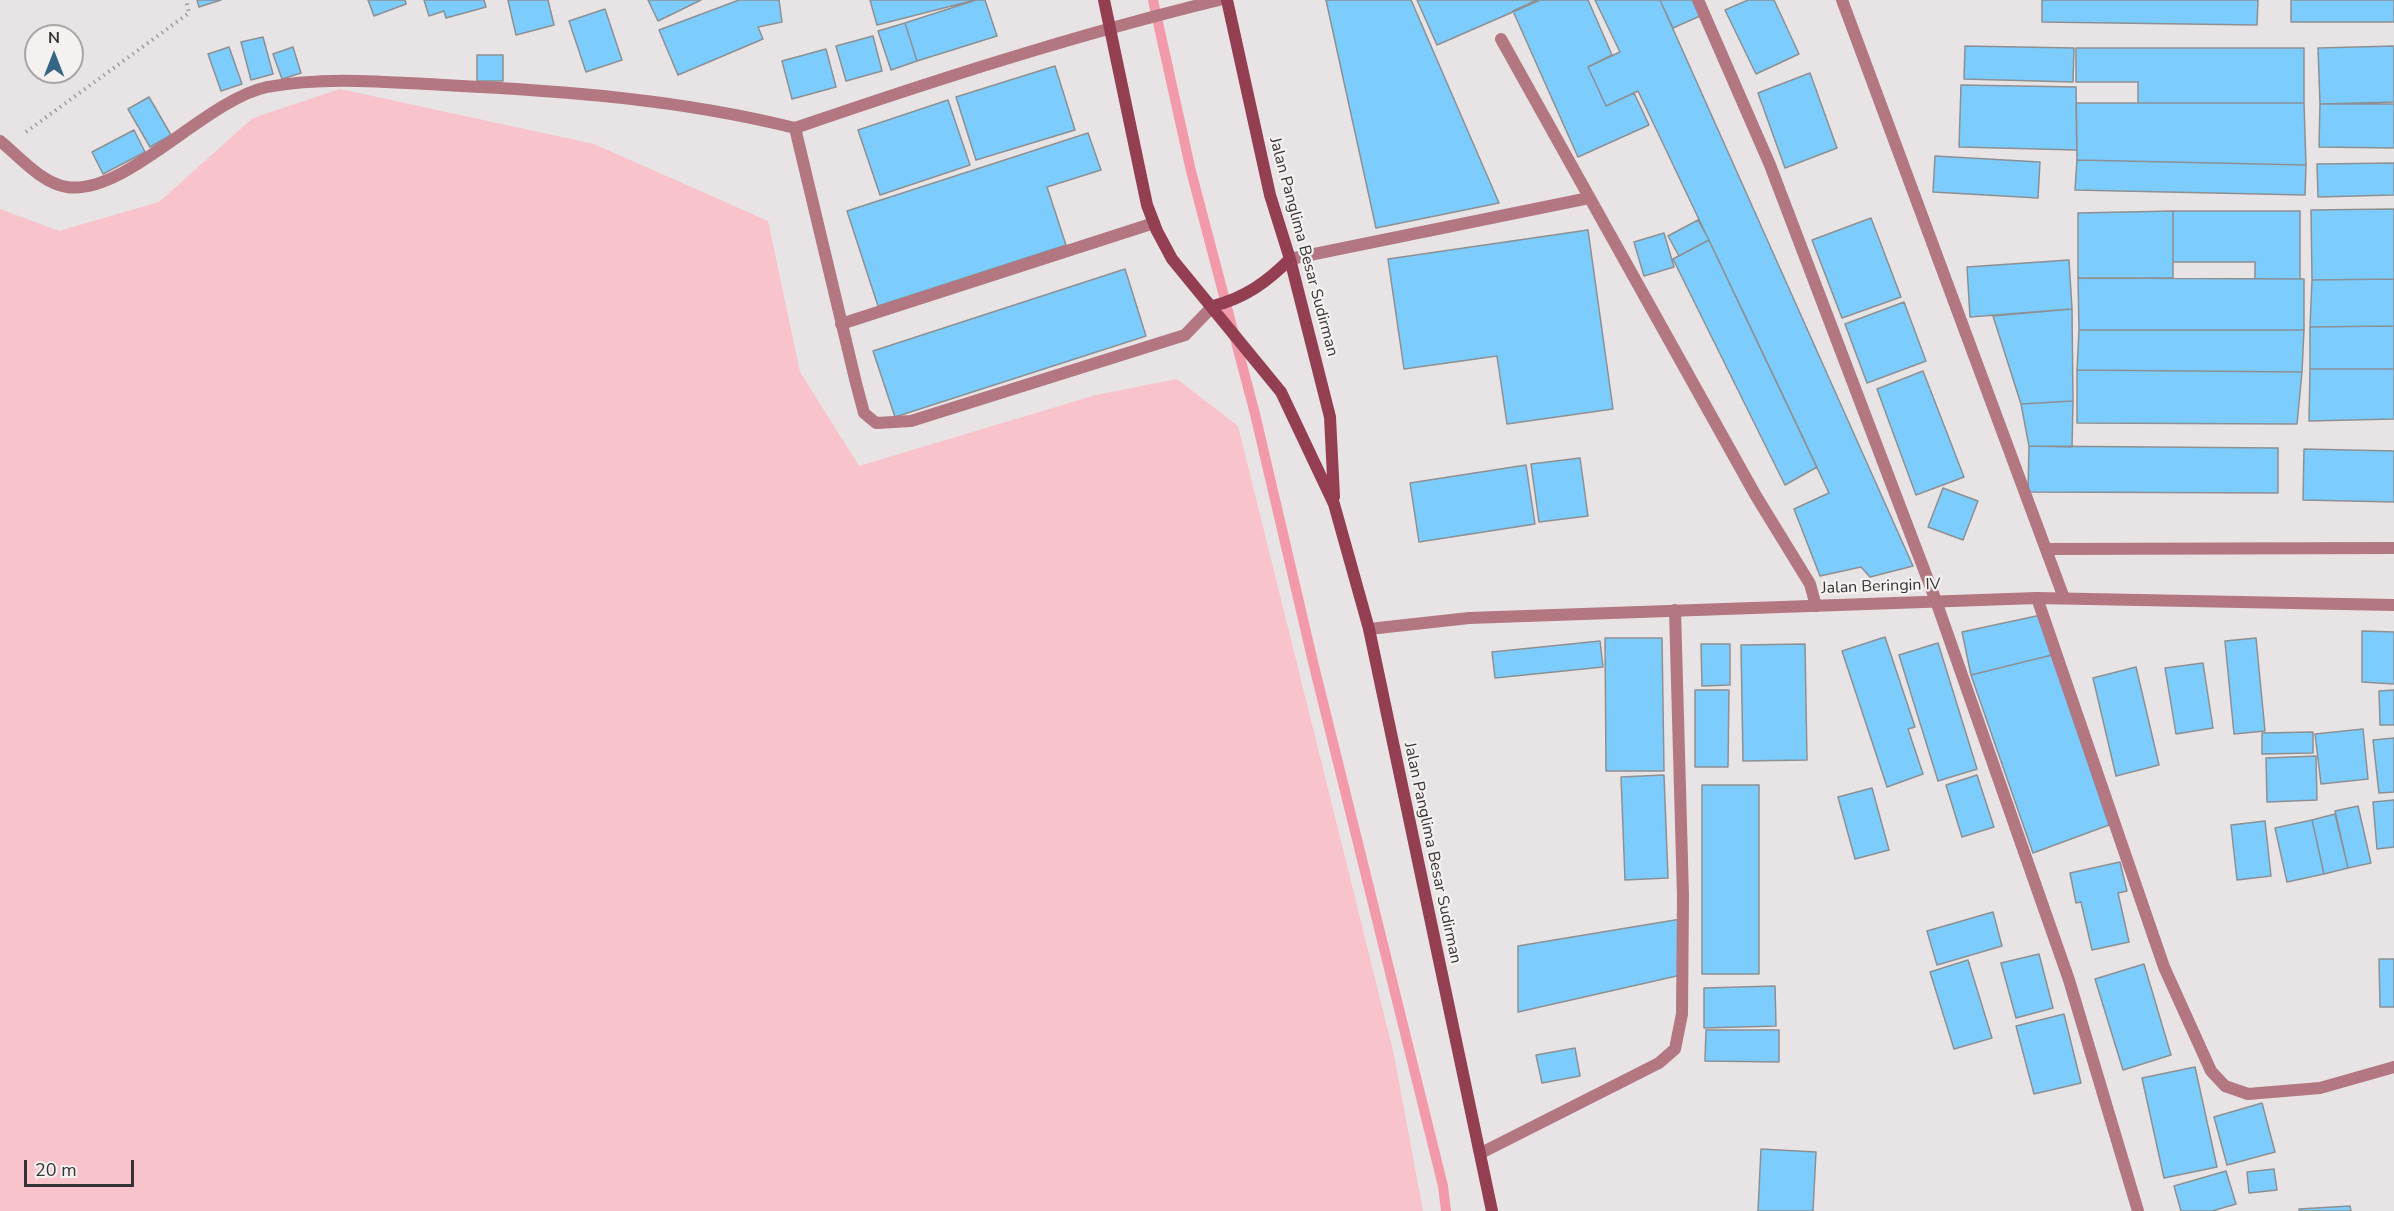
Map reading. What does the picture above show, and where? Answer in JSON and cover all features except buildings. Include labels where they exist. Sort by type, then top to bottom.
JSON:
[{"type":"main road","name":"Jalan Panglima Besar Sudirman","points":[[1104,0],[1147,205],[1154,224],[1172,259],[1213,306],[1247,354],[1281,392],[1334,504],[1369,629],[1492,1211]]},
{"type":"main road","name":"Jalan Panglima Besar Sudirman","points":[[1227,0],[1270,195],[1290,259],[1330,417],[1334,504]]},
{"type":"main road","points":[[1213,306],[1238,300],[1267,282],[1290,259]]},
{"type":"street","points":[[3,144],[43,177],[67,187],[91,185],[126,171],[218,108],[247,92],[269,87],[354,81],[565,91],[684,104],[795,128],[948,75],[1111,27],[1220,0]]},
{"type":"street","points":[[1698,0],[1770,165],[1936,601],[2069,980],[2138,1211]]},
{"type":"street","points":[[1842,0],[2064,598]]},
{"type":"street","points":[[1501,39],[1750,486],[1810,584],[1816,606]]},
{"type":"street","points":[[795,128],[864,413],[876,423],[911,422],[1185,335],[1213,306]]},
{"type":"street","points":[[1290,259],[1589,198]]},
{"type":"street","points":[[841,324],[1154,224]]},
{"type":"street","points":[[2046,549],[2394,548]]},
{"type":"street","points":[[2037,598],[2164,967],[2211,1071],[2225,1086],[2248,1094],[2320,1088],[2394,1067]]},
{"type":"street","name":"Jalan Beringin IV","points":[[1369,629],[1469,618],[2037,598],[2394,605]]},
{"type":"street","points":[[1481,1153],[1659,1063],[1675,1049],[1682,1014],[1683,896],[1675,610]]},
{"type":"path","points":[[3,144],[189,13],[186,0]]},
{"type":"shaded area","points":[[340,89],[594,144],[768,221],[800,372],[859,466],[1096,395],[1177,379],[1238,426],[1394,1055],[1423,1211],[0,1211],[0,209],[59,231],[159,202],[253,118]]},
{"type":"waterway","points":[[1153,0],[1191,171],[1255,414],[1313,662],[1443,1186],[1446,1211]]}]
